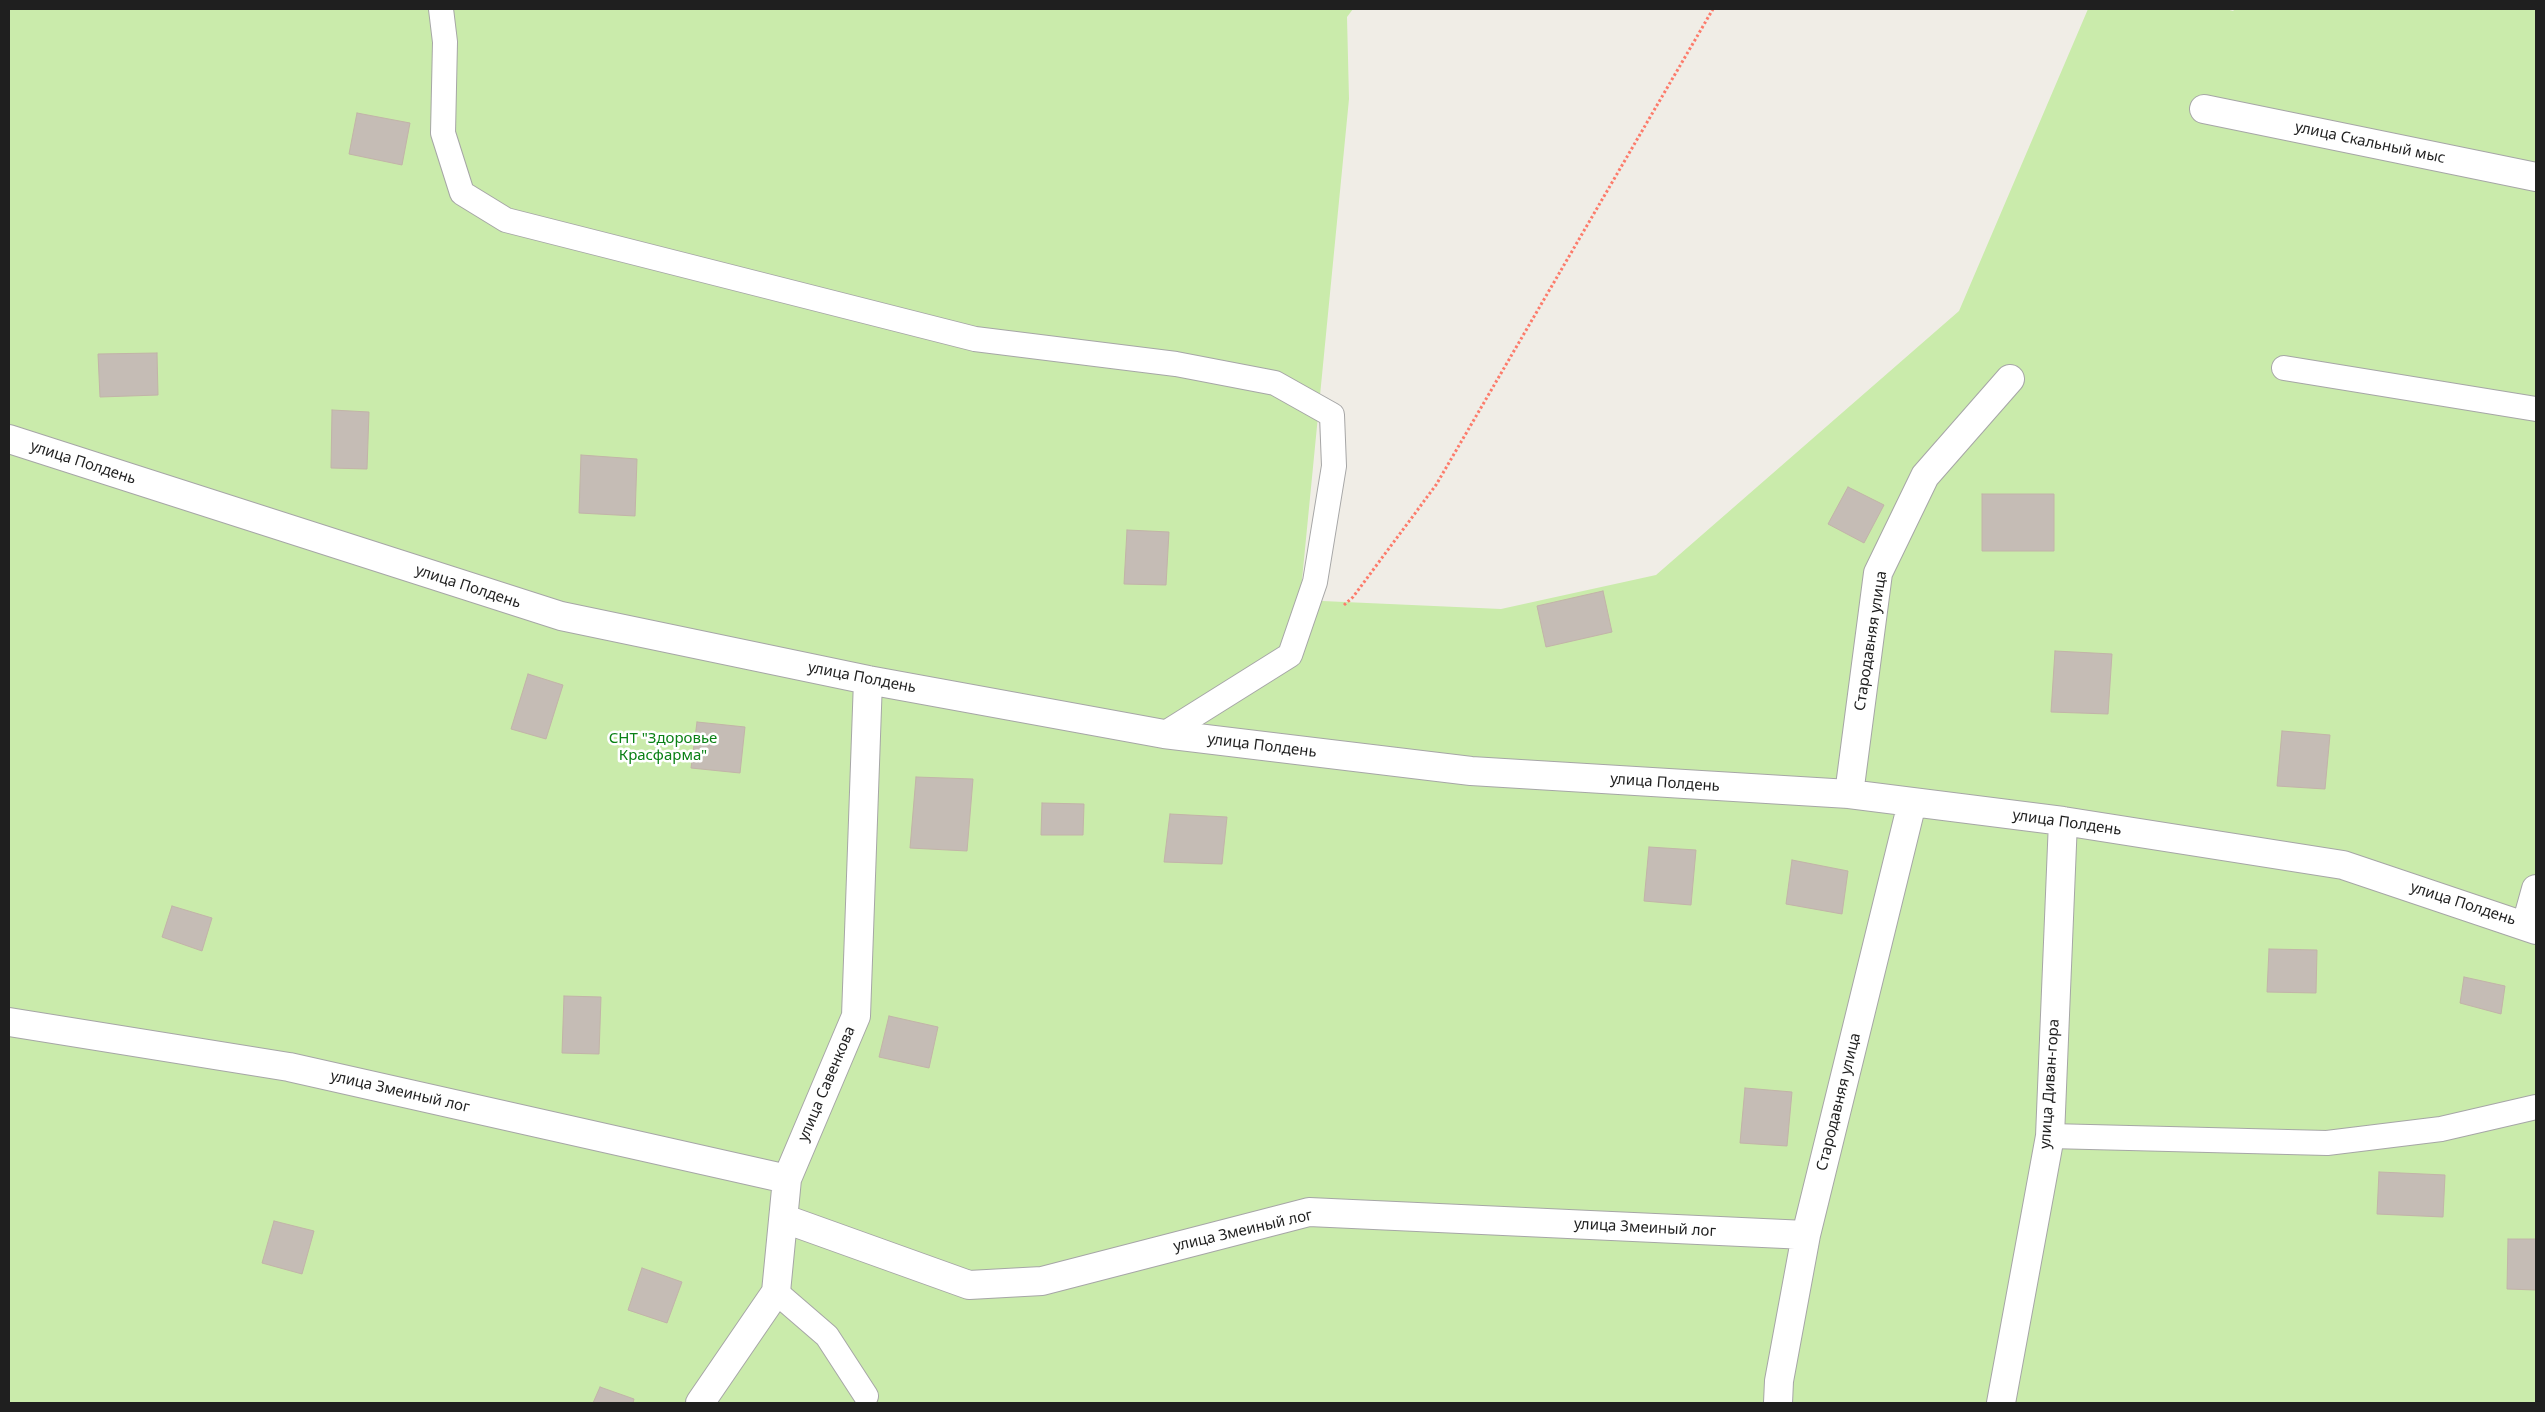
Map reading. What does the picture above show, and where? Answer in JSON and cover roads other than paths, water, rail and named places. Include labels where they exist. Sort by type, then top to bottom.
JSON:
[{"type":"street","name":"улица Скальный мыс","points":[[2204,109],[2536,177]]},
{"type":"street","name":"Стародавняя улица","points":[[1849,794],[1878,573],[1925,476],[2010,379]]},
{"type":"street","name":"улица Полдень","points":[[9,439],[561,616],[868,680],[1164,734],[1471,770],[1849,794],[2063,821],[2343,865],[2531,927]]},
{"type":"street","name":"улица Савенкова","points":[[700,1403],[776,1292],[785,1219],[787,1179],[856,1016],[868,680]]},
{"type":"street","name":"Стародавняя улица","points":[[1778,1403],[1778,1382],[1806,1235],[1912,803]]},
{"type":"street","name":"улица Диван-гора","points":[[2001,1403],[2050,1136],[2063,821]]},
{"type":"street","points":[[2531,927],[2536,889]]},
{"type":"street","name":"улица Змеиный лог","points":[[9,1022],[289,1067],[787,1179]]},
{"type":"street","name":"улица Змеиный лог","points":[[785,1219],[969,1285],[1042,1281],[1309,1212],[1806,1235]]},
{"type":"lane","points":[[441,9],[445,42],[443,133],[462,193],[506,220],[975,339],[1176,364],[1276,382],[1332,415],[1334,466],[1315,582],[1290,655],[1164,734]]},
{"type":"lane","points":[[2284,368],[2536,409]]},
{"type":"lane","points":[[2050,1136],[2326,1143],[2441,1129],[2536,1106]]},
{"type":"lane","points":[[776,1292],[827,1336],[866,1396]]},
{"type":"park label","name":"СНТ \"Здоровье Красфарма\"","points":[[663,748]]}]
